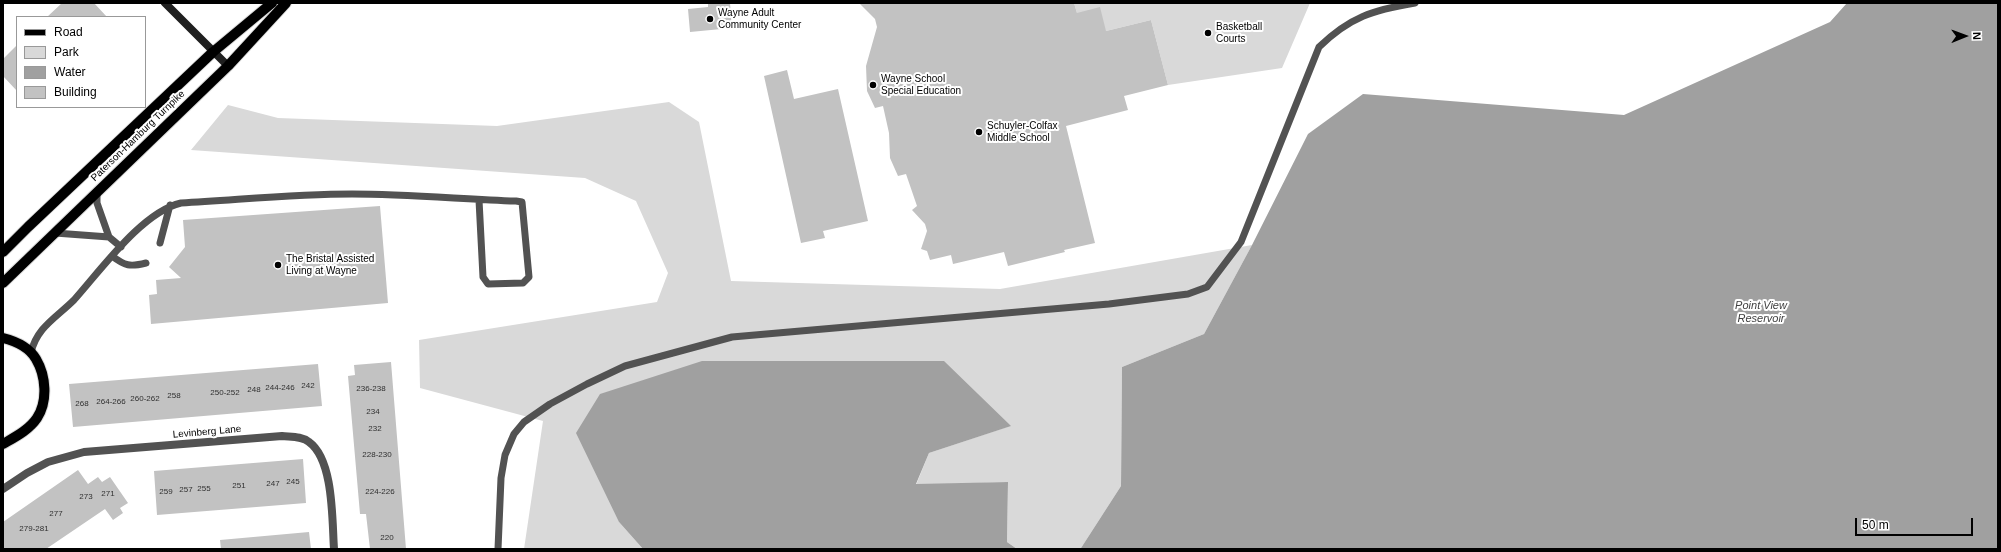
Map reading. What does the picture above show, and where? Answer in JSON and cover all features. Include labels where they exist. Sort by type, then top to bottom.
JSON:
[{"type":"main road","name":"Paterson-Hamburg Turnpike","points":[[3,252],[213,52],[272,3]]},
{"type":"main road","name":"Paterson-Hamburg Turnpike","points":[[3,283],[228,66],[286,3]]},
{"type":"main road","points":[[3,338],[18,343],[36,358],[44,383],[45,392],[41,409],[31,425],[3,444]]},
{"type":"street","points":[[165,3],[228,66]]},
{"type":"street","name":"Levinberg Lane","points":[[3,488],[48,462],[84,452],[282,436],[297,437],[309,442],[319,453],[325,466],[330,498],[334,549]]},
{"type":"lane","points":[[498,549],[501,478],[505,455],[514,434],[524,422],[550,404],[625,366],[732,337],[1109,304],[1188,294],[1207,287],[1241,242],[1319,47],[1335,31],[1360,16],[1387,8],[1415,3]]},
{"type":"lane","points":[[97,192],[97,203],[109,237]]},
{"type":"lane","points":[[31,353],[32,346],[44,326],[73,301],[121,246],[153,217],[170,205],[245,198],[345,194],[479,200],[522,202],[529,278],[523,283],[488,284],[483,277],[479,200]]},
{"type":"lane","points":[[160,244],[170,205]]},
{"type":"lane","points":[[55,233],[109,237],[121,246]]},
{"type":"lane","points":[[112,256],[122,264],[133,266],[146,263]]},
{"type":"green space","points":[[1074,3],[1310,3],[1282,68],[1168,85],[1151,20],[1106,31],[1077,13]]},
{"type":"green space","points":[[669,102],[699,122],[731,281],[1000,289],[1252,245],[1204,334],[1122,367],[1121,486],[1081,548],[1017,549],[1007,542],[1008,482],[916,485],[929,453],[1010,426],[619,522],[643,549],[524,549],[543,421],[420,388],[419,340],[657,302],[668,273],[636,201],[585,178],[191,150],[228,105],[278,118],[497,126]]},
{"type":"water","name":"Point View Reservoir","points":[[1847,3],[1998,3],[1998,549],[1077,549],[1081,548],[1121,486],[1122,367],[1204,334],[1252,245],[1308,134],[1363,94],[1624,115],[1830,22]]},
{"type":"water","points":[[702,361],[944,361],[1011,426],[929,453],[916,484],[1008,482],[1007,542],[1017,549],[643,549],[619,522],[576,433],[600,394]]},
{"type":"building","points":[[62,3],[94,3],[106,16],[48,16]]},
{"type":"building","name":"Wayne Adult Community Center","points":[[708,3],[730,3],[732,28],[690,32],[688,9],[708,7]]},
{"type":"building","name":"Schuyler-Colfax Middle School","points":[[859,3],[1074,3],[1077,13],[1100,7],[1106,31],[1151,20],[1168,85],[1124,96],[1128,110],[1066,126],[1095,243],[1008,266],[1004,252],[953,264],[951,255],[930,260],[927,251],[921,249],[927,231],[925,224],[912,210],[917,206],[906,174],[898,176],[890,158],[889,133],[883,106],[875,108],[867,91],[866,66],[877,27],[875,19]]},
{"type":"building","points":[[16,46],[16,90],[3,76],[3,59]]},
{"type":"building","points":[[787,70],[794,99],[838,89],[868,221],[823,231],[825,238],[801,243],[764,76]]},
{"type":"building","name":"The Bristal Assisted Living at Wayne","points":[[380,206],[388,303],[151,324],[149,295],[157,294],[156,280],[181,278],[169,267],[185,247],[183,220]]},
{"type":"building","points":[[391,362],[406,549],[370,549],[366,514],[360,514],[348,376],[355,375],[354,365]]},
{"type":"building","points":[[318,364],[322,406],[73,427],[69,384]]},
{"type":"building","points":[[303,459],[306,503],[157,515],[154,471]]},
{"type":"building","points":[[78,470],[88,484],[98,477],[102,482],[110,477],[128,503],[120,508],[123,513],[113,520],[105,509],[46,549],[3,549],[3,522]]},
{"type":"building","points":[[309,532],[311,549],[221,549],[220,540]]},
{"type":"place","name":"Wayne Adult Community Center","points":[[710,19]]},
{"type":"place","name":"Basketball Courts","points":[[1208,33]]},
{"type":"place","name":"Wayne School Special Education","points":[[873,85]]},
{"type":"place","name":"Schuyler-Colfax Middle School","points":[[979,132]]},
{"type":"place","name":"The Bristal Assisted Living at Wayne","points":[[278,265]]}]
